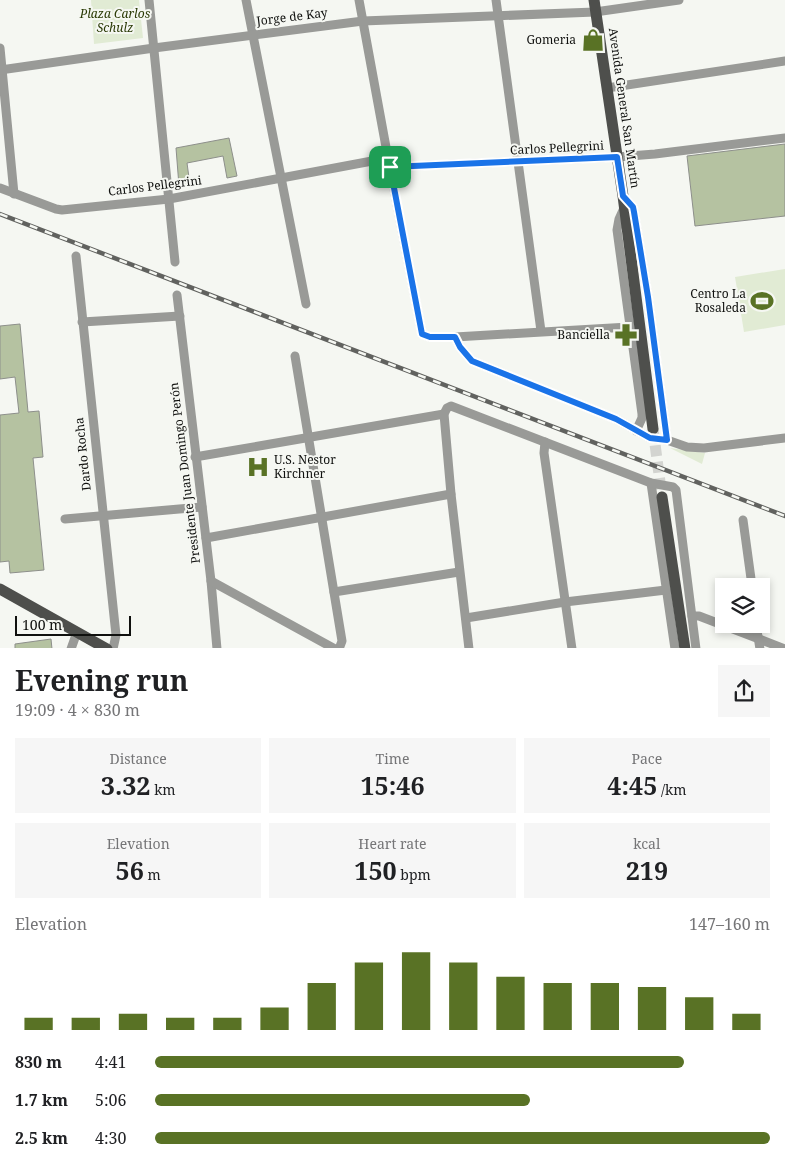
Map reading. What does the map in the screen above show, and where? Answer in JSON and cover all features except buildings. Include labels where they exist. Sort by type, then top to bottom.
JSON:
[{"type":"main road","name":"Avenida General San Martín","points":[[594,0],[624,202],[655,434]]},
{"type":"main road","points":[[663,491],[685,648]]},
{"type":"main road","points":[[0,589],[107,648]]},
{"type":"street","points":[[149,0],[175,262]]},
{"type":"street","points":[[246,0],[306,304]]},
{"type":"street","points":[[359,0],[422,334],[430,337],[456,340],[541,330],[629,327]]},
{"type":"street","points":[[496,0],[541,330]]},
{"type":"street","name":"Jorge de Kay","points":[[1,70],[363,21],[596,12],[678,0]]},
{"type":"street","points":[[0,48],[14,194]]},
{"type":"street","points":[[607,88],[785,61]]},
{"type":"street","name":"Carlos Pellegrini","points":[[0,188],[62,210],[169,199],[282,177],[389,163],[518,162],[617,157],[785,138]]},
{"type":"street","points":[[636,431],[642,414],[617,230],[624,202],[633,207],[634,212],[648,297],[667,440]]},
{"type":"street","name":"Dardo Rocha","points":[[76,256],[116,635],[113,648]]},
{"type":"street","name":"Presidente Juan Domingo Perón","points":[[178,295],[217,648]]},
{"type":"street","points":[[82,322],[180,316]]},
{"type":"street","points":[[456,340],[472,361],[616,419],[636,431],[655,434],[687,447],[696,448],[785,438]]},
{"type":"street","points":[[296,356],[342,641],[339,648]]},
{"type":"street","points":[[468,648],[444,414],[447,408],[451,406],[651,483],[663,491],[672,487],[676,490],[696,648]]},
{"type":"street","points":[[196,457],[444,414]]},
{"type":"street","points":[[545,442],[544,453],[572,648]]},
{"type":"street","points":[[651,483],[675,648]]},
{"type":"street","points":[[206,538],[451,494]]},
{"type":"street","points":[[65,519],[202,507]]},
{"type":"street","points":[[743,520],[751,578]]},
{"type":"street","points":[[334,592],[459,572]]},
{"type":"street","points":[[211,581],[335,648]]},
{"type":"street","points":[[466,618],[565,602],[666,590]]},
{"type":"street","points":[[692,616],[699,616],[785,648]]},
{"type":"street","points":[[71,648],[77,632]]},
{"type":"street","points":[[757,633],[760,648]]},
{"type":"green space","name":"Plaza Carlos Schulz","points":[[91,0],[139,0],[143,38],[94,44]]},
{"type":"green space","name":"Centro La Rosaleda","points":[[785,269],[785,325],[744,332],[735,277]]},
{"type":"green space","points":[[670,448],[705,453],[702,464]]},
{"type":"tunnel","points":[[653,429],[662,497]]},
{"type":"railway","points":[[0,214],[785,516]]},
{"type":"place","name":"Gomeria","points":[[593,40]]},
{"type":"place","name":"Centro La Rosaleda","points":[[762,301]]},
{"type":"place","name":"Banciella","points":[[626,335]]},
{"type":"place","name":"U.S. Nestor Kirchner","points":[[258,467]]},
{"type":"route","points":[[617,157],[623,196],[633,207],[634,212],[648,297],[667,440],[650,438],[616,419],[472,361],[460,347],[455,337],[430,337],[422,334],[390,167],[617,157]]}]
